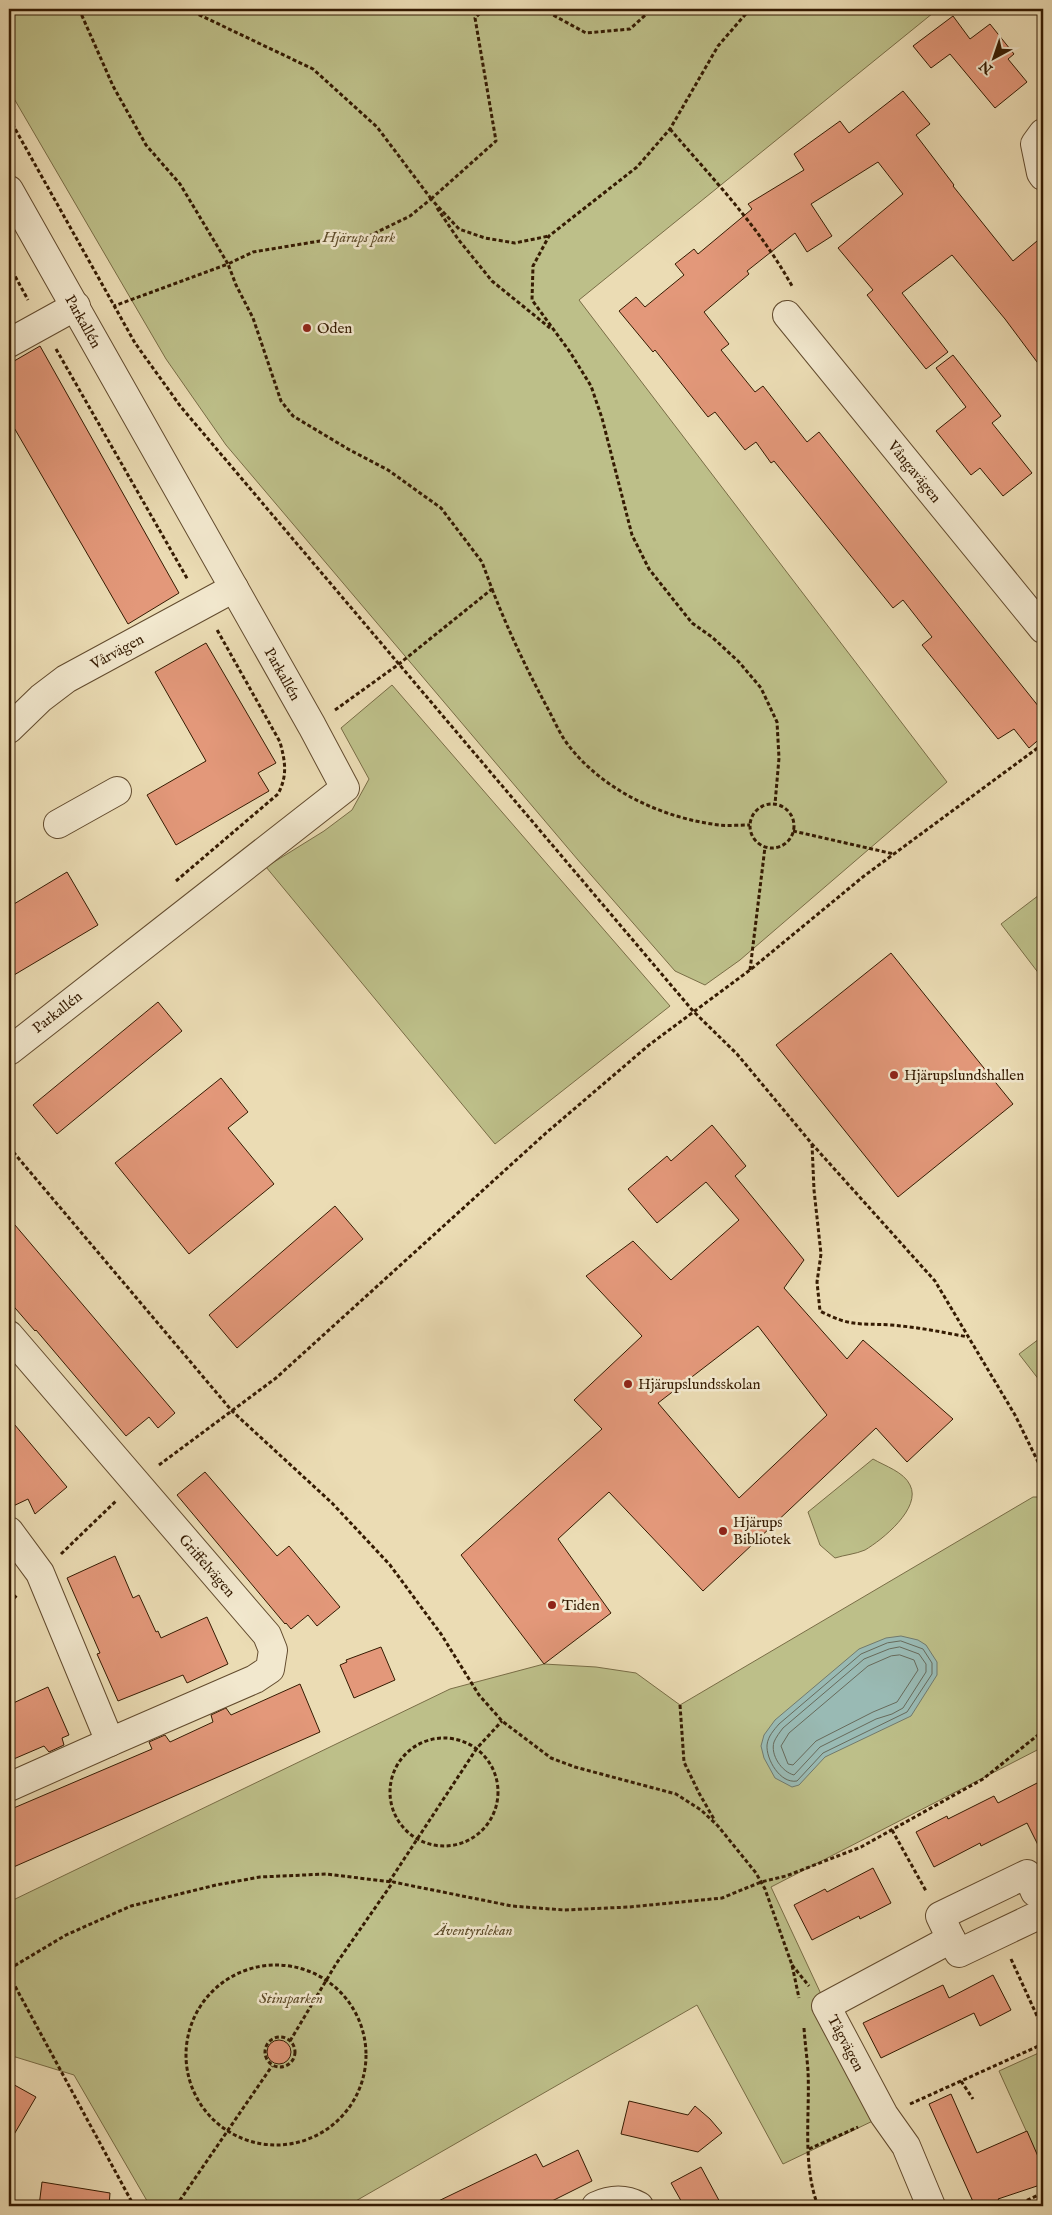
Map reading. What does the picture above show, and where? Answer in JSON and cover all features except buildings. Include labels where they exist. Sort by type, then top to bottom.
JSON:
[{"type":"street","points":[[1043,133],[1035,144],[1043,176]]},
{"type":"street","name":"Parkallén","points":[[9,190],[346,788],[9,1051]]},
{"type":"street","points":[[9,343],[76,306]]},
{"type":"street","name":"Vångavägen","points":[[787,315],[1043,629]]},
{"type":"street","name":"Vårvägen","points":[[9,729],[41,698],[66,679],[234,588]]},
{"type":"street","points":[[58,824],[117,790]]},
{"type":"street","name":"Griffelvägen","points":[[9,1335],[266,1635],[273,1650],[270,1669],[255,1679],[9,1786]]},
{"type":"street","points":[[9,1531],[40,1573],[110,1742]]},
{"type":"street","name":"Tågvägen","points":[[931,2206],[906,2146],[884,2116],[826,2006],[946,1927],[1027,1874],[1041,1900],[999,1934],[959,1953],[946,1927]]},
{"type":"street","points":[[596,2206],[614,2200],[632,2202],[639,2206]]},
{"type":"path","points":[[80,9],[113,86],[146,144],[180,184],[228,264],[252,318],[281,400],[293,416],[348,449],[388,470],[441,508],[482,562],[520,655],[540,695],[566,742],[587,766],[613,786],[643,805],[720,825],[750,825]]},
{"type":"path","points":[[187,9],[313,69],[377,127],[431,199],[458,239],[492,281],[552,330]]},
{"type":"path","points":[[114,306],[228,264],[254,252],[326,240],[367,237],[410,216],[496,141],[475,18],[484,9]]},
{"type":"path","points":[[542,9],[586,33],[630,29],[652,9]]},
{"type":"path","points":[[750,9],[718,46],[670,129],[637,167],[549,236],[533,266],[532,300],[552,330],[570,352],[590,386],[602,418],[632,535],[649,569],[692,623],[712,637],[739,662],[761,688],[777,722],[779,758],[775,804]]},
{"type":"path","points":[[9,118],[135,343],[182,407],[693,1011],[737,1054],[812,1144],[934,1281],[1015,1415],[1043,1472]]},
{"type":"path","points":[[670,129],[731,199],[777,260],[795,292],[787,315]]},
{"type":"path","points":[[431,199],[458,229],[485,238],[515,243],[549,236]]},
{"type":"path","points":[[312,726],[398,664],[492,589]]},
{"type":"path","points":[[9,1604],[136,1483],[276,1378],[546,1133],[649,1045],[750,970],[894,854],[1043,744]]},
{"type":"path","points":[[775,804],[788,810],[792,816],[793,831],[786,843],[780,846],[765,847],[754,838],[750,825],[751,817],[761,806],[775,804]]},
{"type":"path","points":[[793,831],[894,854]]},
{"type":"path","points":[[750,970],[765,847]]},
{"type":"path","points":[[812,1144],[814,1190],[821,1254],[817,1282],[820,1310],[838,1320],[855,1325],[891,1325],[968,1337]]},
{"type":"path","points":[[9,1147],[232,1411],[332,1503],[390,1565],[440,1634],[479,1694],[502,1721],[551,1758],[575,1767],[676,1794],[701,1810],[718,1826],[736,1846],[761,1882],[792,1965],[799,2000]]},
{"type":"path","points":[[680,1705],[684,1762],[718,1826]]},
{"type":"path","points":[[290,2041],[326,1980],[391,1882],[417,1838],[477,1748],[502,1721]]},
{"type":"path","points":[[9,1969],[66,1935],[131,1906],[216,1885],[260,1878],[326,1874],[391,1882],[512,1906],[564,1910],[630,1907],[722,1898],[761,1882],[786,1876],[861,1847],[983,1779],[1043,1731]]},
{"type":"path","points":[[442,1737],[460,1740],[477,1748],[489,1761],[496,1777],[498,1794],[495,1811],[486,1826],[474,1838],[458,1844],[440,1846],[417,1838],[409,1833],[397,1819],[390,1802],[390,1783],[396,1766],[408,1751],[424,1741],[442,1737]]},
{"type":"path","points":[[892,1830],[946,1927]]},
{"type":"path","points":[[999,1934],[1043,2029]]},
{"type":"path","points":[[264,1965],[295,1966],[326,1980],[346,1996],[360,2021],[367,2049],[364,2078],[352,2104],[333,2126],[308,2140],[279,2145],[250,2142],[228,2131],[203,2107],[189,2079],[186,2049],[193,2018],[210,1993],[235,1974],[264,1965]]},
{"type":"path","points":[[9,1975],[134,2206]]},
{"type":"path","points":[[804,2026],[808,2072],[808,2149],[813,2194],[818,2206]]},
{"type":"path","points":[[280,2037],[290,2041],[295,2051],[293,2061],[283,2068],[272,2066],[264,2054],[267,2044],[270,2040],[280,2037]]},
{"type":"path","points":[[808,2149],[1043,2044]]},
{"type":"path","points":[[176,2206],[272,2066]]},
{"type":"path","points":[[961,2081],[973,2099]]},
{"type":"path","points":[[1021,2203],[1043,2193]]},
{"type":"green space","name":"Hjärups park","points":[[9,9],[938,9],[579,300],[947,782],[740,960],[705,985],[675,971],[578,860],[226,445],[166,359],[9,90]]},
{"type":"green space","points":[[392,685],[670,1006],[495,1144],[266,867],[324,831],[352,810],[369,779],[341,728]]},
{"type":"green space","points":[[1043,892],[1043,979],[1001,924]]},
{"type":"green space","points":[[1043,1336],[1043,1385],[1019,1354]]},
{"type":"green space","points":[[873,1459],[899,1473],[907,1480],[912,1494],[910,1503],[906,1513],[881,1539],[865,1550],[835,1558],[820,1545],[808,1512]]},
{"type":"green space","name":"Stinsparken","points":[[1033,1497],[1043,1497],[1043,1747],[771,1887],[879,2118],[783,2164],[697,2005],[347,2206],[150,2206],[74,2075],[9,2055],[9,1902],[450,1689],[544,1664],[596,1667],[636,1673],[680,1705]]},
{"type":"green space","points":[[1043,2051],[1043,2168],[999,2071]]},
{"type":"water","points":[[901,1636],[918,1640],[926,1645],[937,1662],[937,1675],[911,1716],[825,1757],[799,1785],[792,1787],[775,1778],[764,1758],[761,1746],[764,1735],[775,1720],[859,1649],[886,1638]]},
{"type":"place","name":"Oden","points":[[307,328]]},
{"type":"place","name":"Hjärupslundshallen","points":[[894,1075]]},
{"type":"place","name":"Hjärupslundsskolan","points":[[628,1384]]},
{"type":"place","name":"Hjärups Bibliotek","points":[[723,1531]]},
{"type":"place","name":"Tiden","points":[[552,1605]]},
{"type":"park label","name":"Äventyrslekan","points":[[474,1930]]}]
